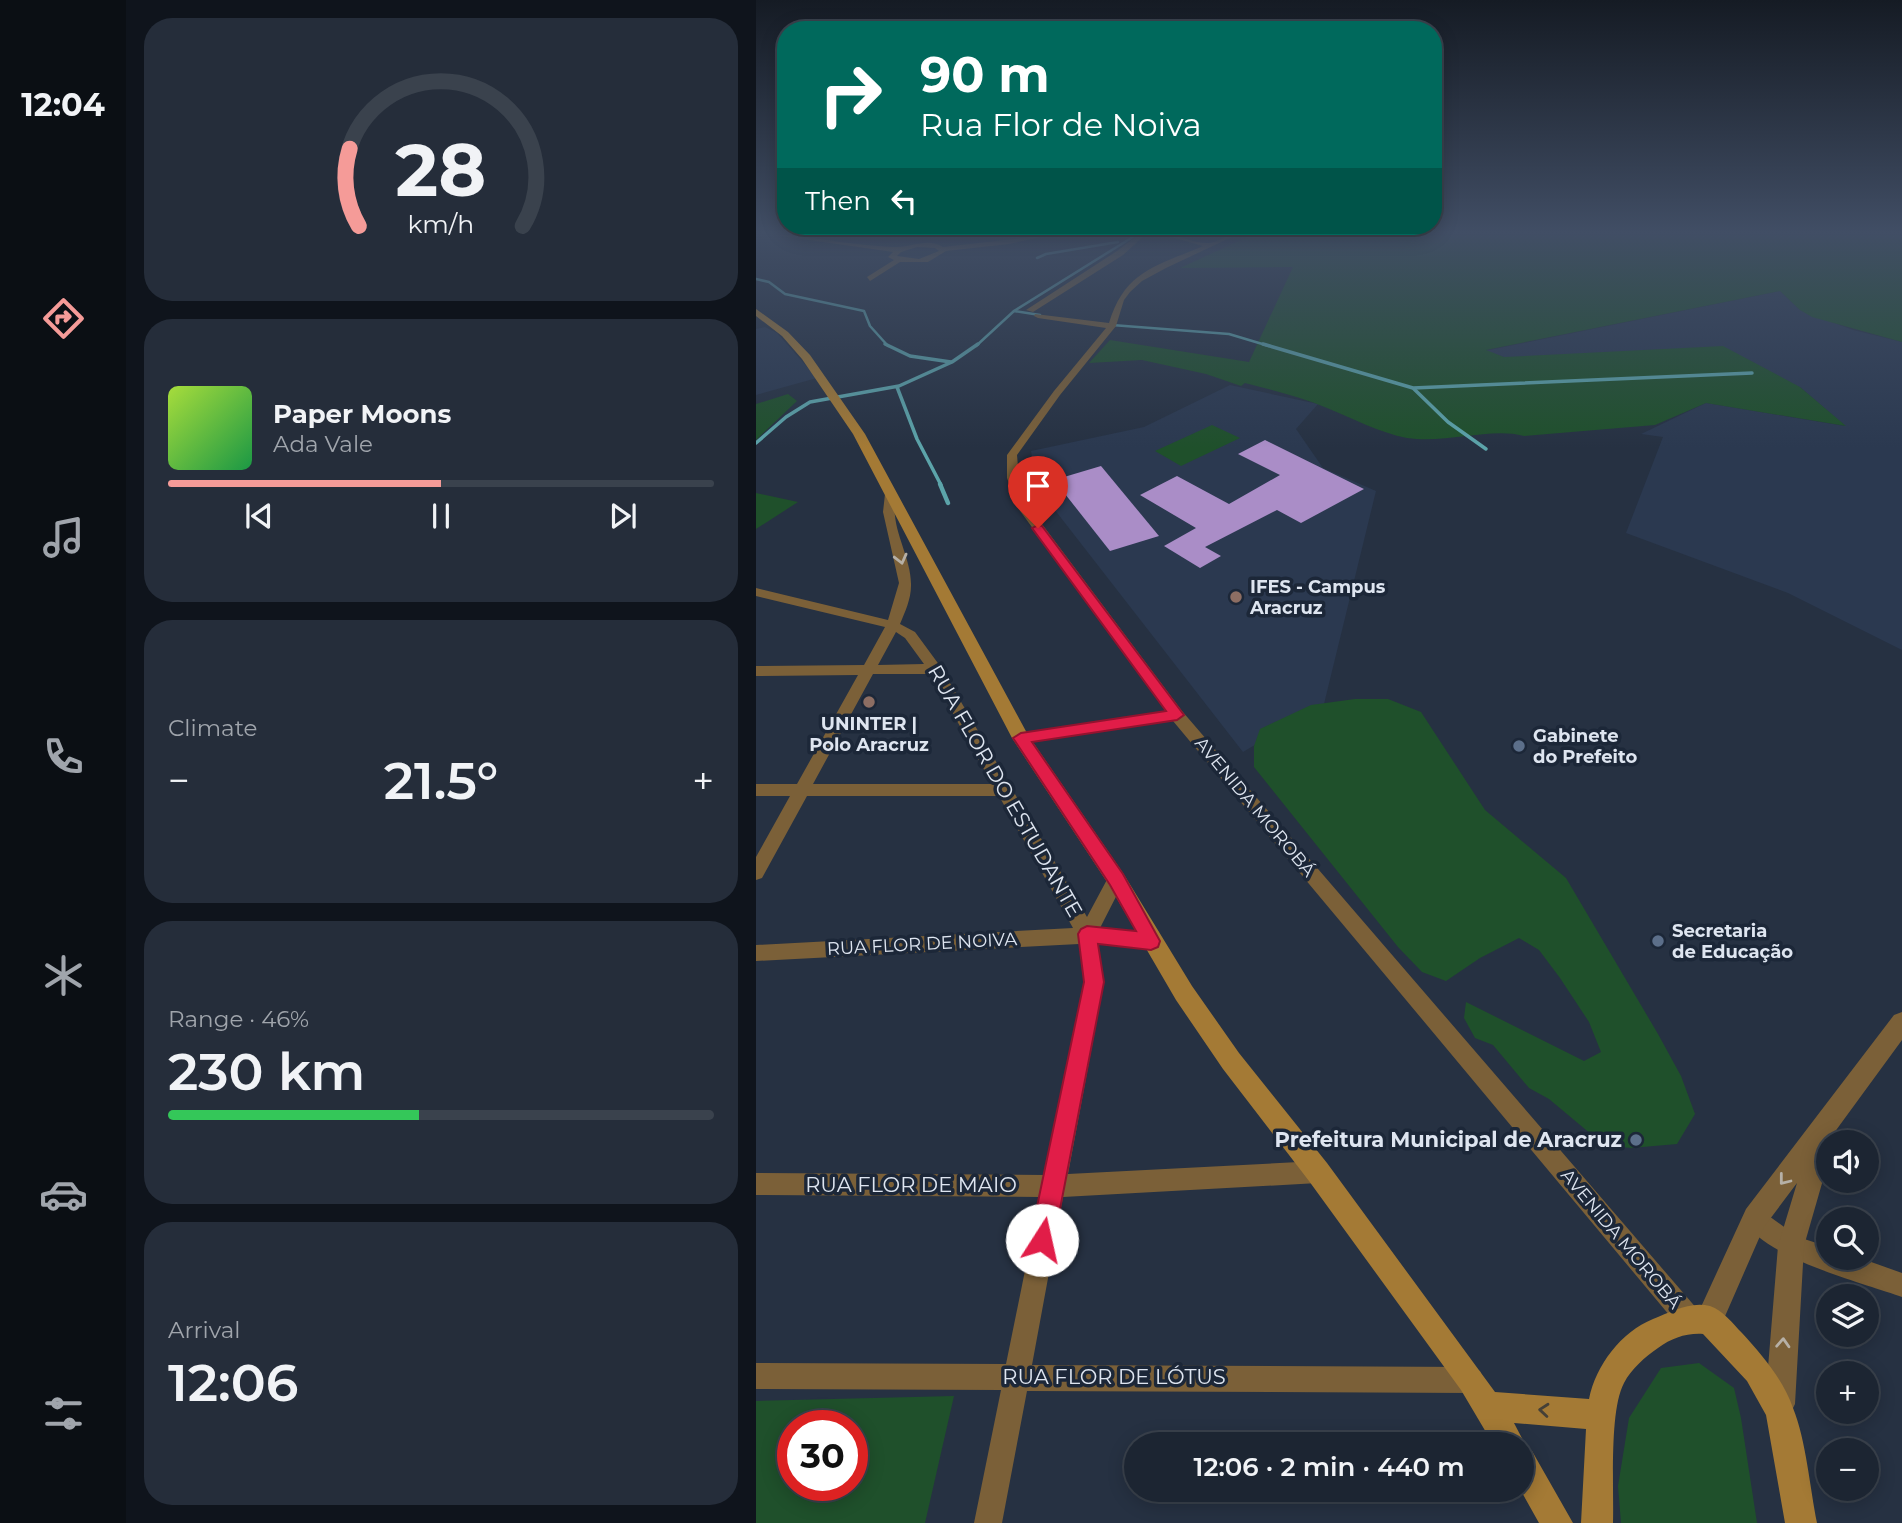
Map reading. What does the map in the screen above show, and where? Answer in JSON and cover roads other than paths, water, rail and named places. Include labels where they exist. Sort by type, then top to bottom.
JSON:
[{"type":"main road","points":[[756,312],[786,334],[824,379],[836,404],[859,434],[1021,738],[1116,879],[1151,941],[1231,1061],[1318,1172],[1471,1380],[1503,1432]]},
{"type":"main road","points":[[756,321],[786,334]]},
{"type":"main road","points":[[1597,1523],[1601,1415],[1605,1393],[1614,1371],[1636,1346],[1658,1331],[1699,1320],[1757,1371],[1780,1411],[1801,1523]]},
{"type":"main road","points":[[1488,1406],[1601,1415]]},
{"type":"main road","points":[[1534,1484],[1557,1523]]},
{"type":"street","points":[[1044,306],[1034,313],[1112,326]]},
{"type":"street","name":"AVENIDA MOROBÁ","points":[[1119,306],[1112,326],[1022,439],[1013,455],[1013,478],[1024,508],[1177,715],[1699,1320]]},
{"type":"street","points":[[756,873],[893,625],[905,587],[904,568],[887,514],[887,502],[891,494]]},
{"type":"street","name":"RUA FLOR DO ESTUDANTE","points":[[756,592],[893,625],[910,635],[935,669],[1087,934],[1094,982],[988,1523]]},
{"type":"street","points":[[756,671],[935,669]]},
{"type":"street","points":[[1021,738],[1177,715]]},
{"type":"street","points":[[756,790],[1003,790]]},
{"type":"street","points":[[1087,934],[1116,879]]},
{"type":"street","name":"RUA FLOR DE NOIVA","points":[[756,953],[1087,934],[1151,941]]},
{"type":"street","points":[[1699,1320],[1755,1218],[1826,1126],[1843,1098],[1886,1047],[1902,1022]]},
{"type":"street","points":[[1780,1411],[1791,1246],[1826,1126]]},
{"type":"street","name":"RUA FLOR DE MAIO","points":[[756,1184],[1052,1186],[1318,1172]]},
{"type":"street","points":[[1755,1218],[1791,1246],[1902,1285]]},
{"type":"street","name":"RUA FLOR DE LÓTUS","points":[[756,1376],[1471,1380]]},
{"type":"waterway","points":[[841,306],[864,311],[870,326],[887,345]]},
{"type":"waterway","points":[[1014,311],[1022,306]]},
{"type":"waterway","points":[[976,346],[1014,311]]},
{"type":"waterway","points":[[1014,311],[1040,315]]},
{"type":"waterway","points":[[1112,325],[1229,334],[1269,346]]},
{"type":"waterway","points":[[756,443],[786,417],[810,402],[899,386],[952,362],[978,344]]},
{"type":"waterway","points":[[1263,344],[1413,388],[1752,373]]},
{"type":"waterway","points":[[887,345],[910,356],[951,362]]},
{"type":"waterway","points":[[897,387],[917,439],[941,485]]},
{"type":"waterway","points":[[1414,389],[1448,422],[1486,449]]},
{"type":"waterway","points":[[940,484],[948,503]]},
{"type":"place","name":"IFES - Campus Aracruz","points":[[1236,597]]},
{"type":"place","name":"UNINTER | Polo Aracruz","points":[[869,702]]},
{"type":"place","name":"Gabinete do Prefeito","points":[[1519,746]]},
{"type":"place","name":"Secretaria de Educação","points":[[1658,941]]},
{"type":"place","name":"Prefeitura Municipal de Aracruz","points":[[1636,1140]]}]
